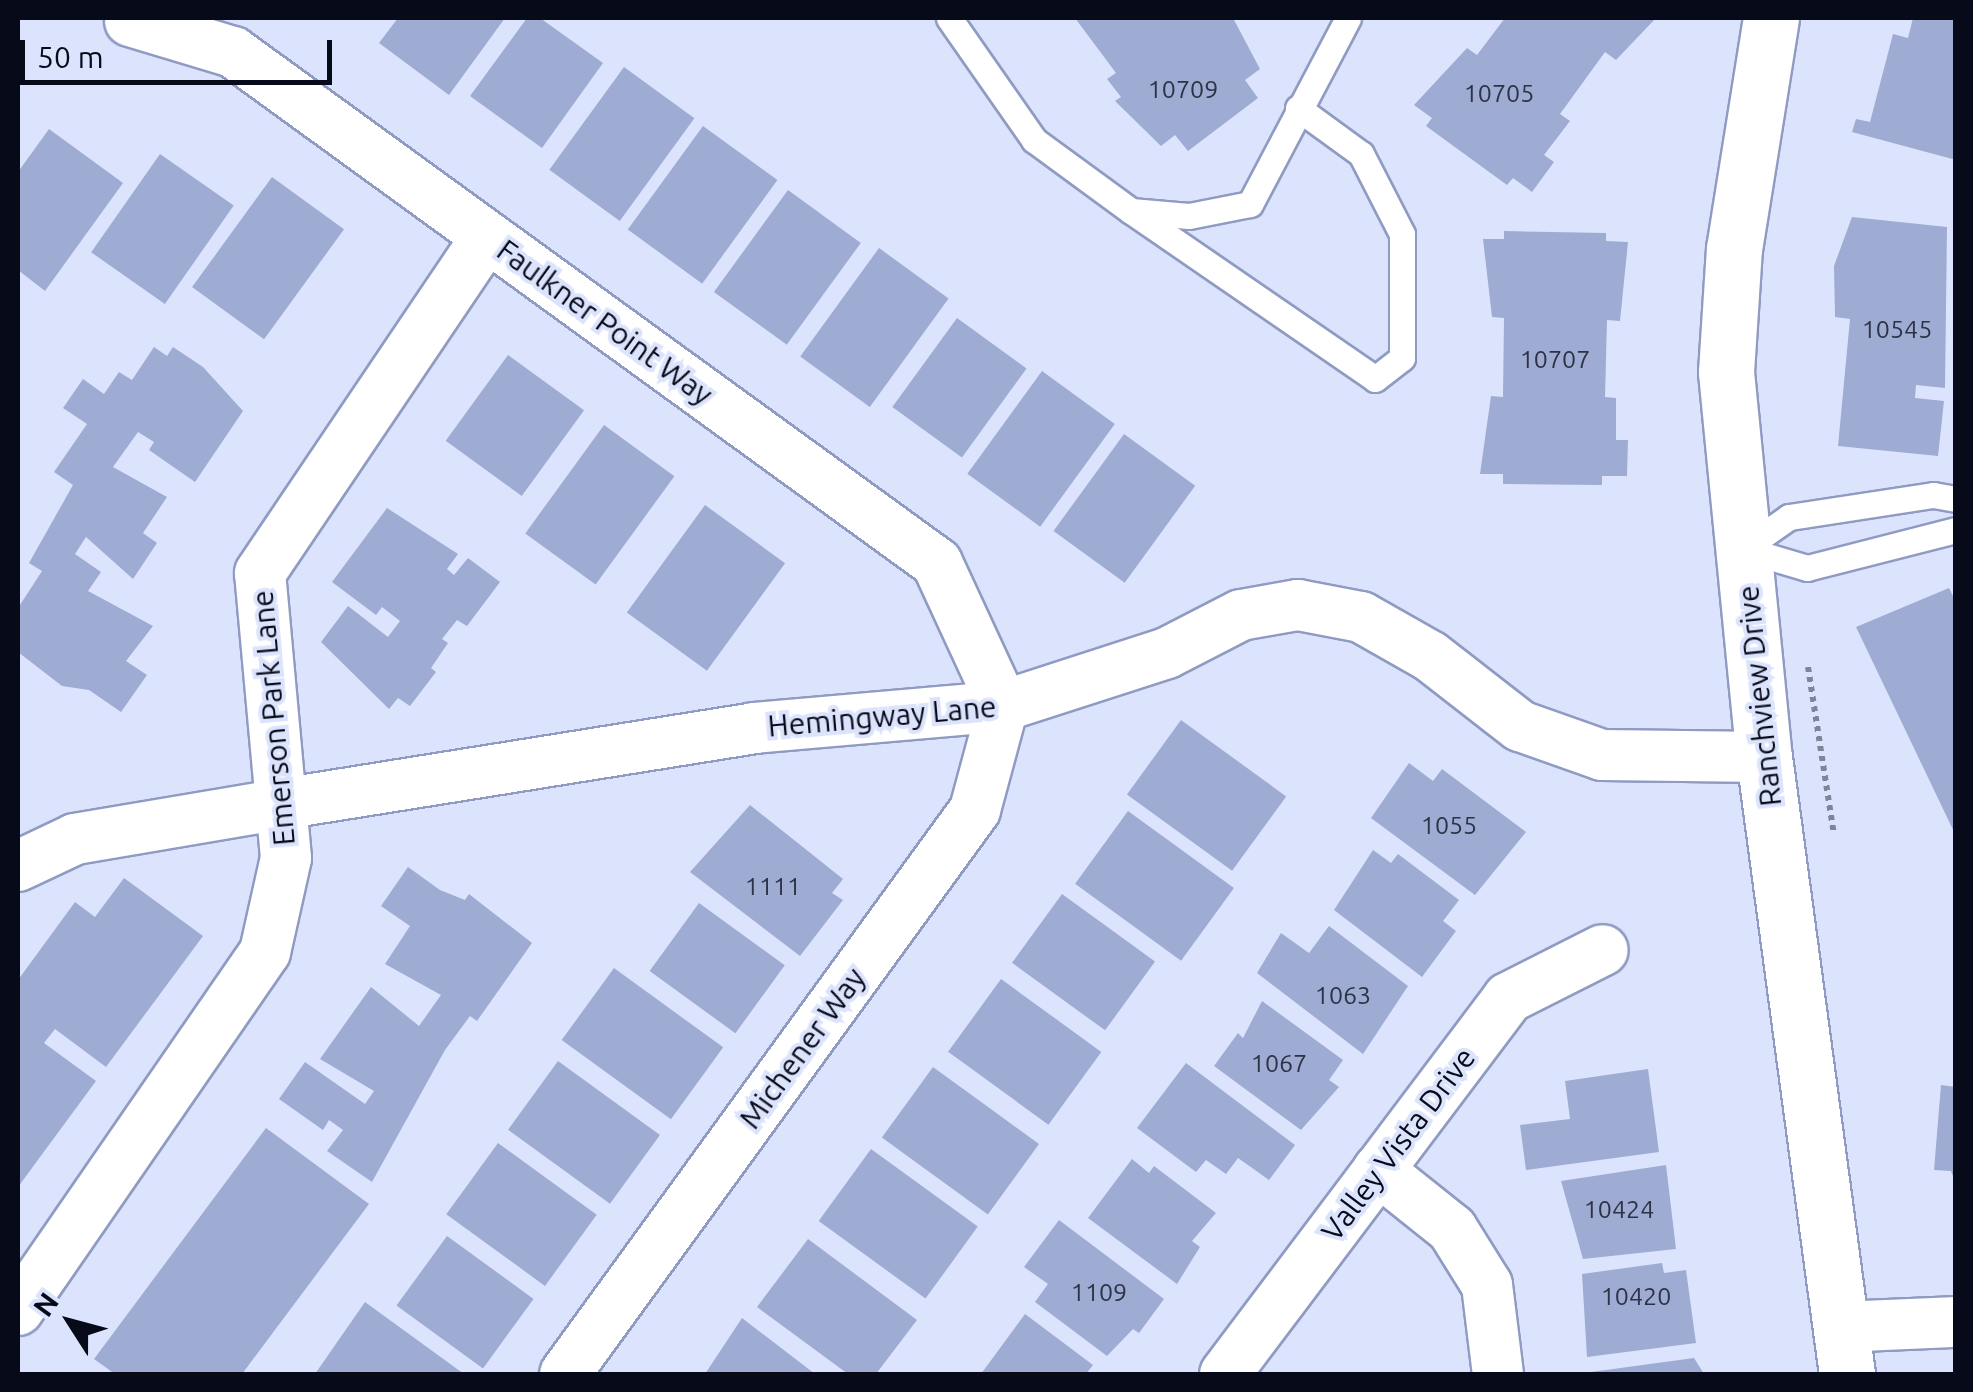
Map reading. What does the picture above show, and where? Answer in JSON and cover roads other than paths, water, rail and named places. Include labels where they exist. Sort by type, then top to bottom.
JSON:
[{"type":"street","name":"Ranchview Drive","points":[[1770,18],[1734,248],[1726,372],[1764,757],[1844,1351]]},
{"type":"street","name":"Faulkner Point Way","points":[[130,21],[232,52],[937,563],[1004,706]]},
{"type":"street","name":"Emerson Park Lane","points":[[18,1310],[264,952],[286,858],[260,572],[487,237]]},
{"type":"street","name":"Hemingway Lane","points":[[18,866],[74,839],[281,804],[754,728],[1004,706],[1168,653],[1241,615],[1298,605],[1361,617],[1430,656],[1520,726],[1602,756],[1764,757]]},
{"type":"street","name":"Michener Way","points":[[564,1374],[974,810],[1004,706]]},
{"type":"street","name":"Valley Vista Drive","points":[[1226,1374],[1508,998],[1602,950]]},
{"type":"street","points":[[1378,1170],[1452,1228],[1487,1284],[1498,1374]]},
{"type":"street","points":[[1844,1351],[1956,1322]]},
{"type":"lane","points":[[949,18],[1034,140],[1375,379],[1402,358],[1402,234],[1361,154],[1298,108]]},
{"type":"lane","points":[[1131,211],[1189,216],[1250,204],[1348,18]]},
{"type":"lane","points":[[1743,549],[1790,517],[1933,495],[1956,499]]},
{"type":"lane","points":[[1743,549],[1807,568],[1956,530]]}]
